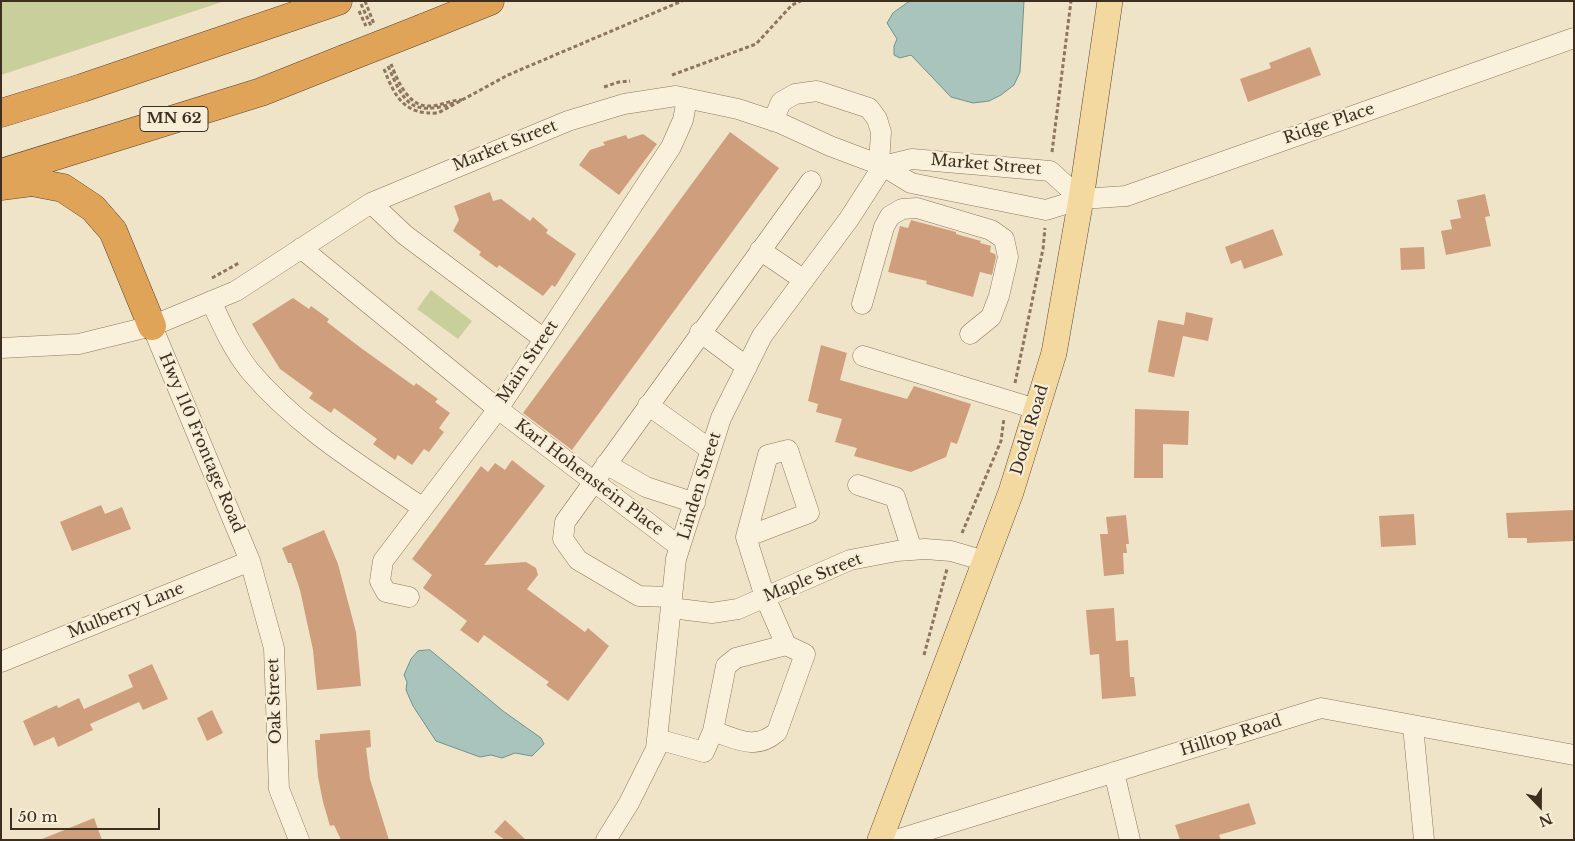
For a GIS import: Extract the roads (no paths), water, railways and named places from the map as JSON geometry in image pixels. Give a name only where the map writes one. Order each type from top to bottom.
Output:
[{"type":"highway","name":"MN 62","points":[[1,173],[261,92],[490,1]]},
{"type":"highway","points":[[1,113],[82,88],[330,4]]},
{"type":"highway","points":[[1,186],[32,182],[63,188],[93,208],[113,231],[152,326]]},
{"type":"main road","name":"Dodd Road","points":[[880,840],[1011,492],[1054,353],[1081,199],[1110,1]]},
{"type":"street","name":"Ridge Place","points":[[1081,199],[1126,196],[1574,38]]},
{"type":"street","points":[[773,120],[781,102],[795,94],[817,91],[868,108],[878,119],[881,165]]},
{"type":"street","name":"Market Street","points":[[1,348],[79,344],[152,326],[236,291],[370,203],[568,121],[624,104],[676,96],[738,109],[773,120],[830,146],[881,165],[911,184],[1046,210],[1081,199]]},
{"type":"street","name":"Main Street","points":[[301,248],[498,409],[670,147],[683,120],[687,99]]},
{"type":"street","name":"Market Street","points":[[881,165],[912,159],[1050,171],[1081,199]]},
{"type":"street","name":"Linden Street","points":[[606,840],[629,803],[656,750],[676,559],[721,418],[762,336],[849,219],[881,165]]},
{"type":"street","name":"Maple Street","points":[[811,181],[700,332],[565,522],[563,539],[578,560],[639,596],[672,602],[712,613],[738,609],[850,560],[912,550],[952,551],[985,561]]},
{"type":"street","points":[[370,203],[405,235],[544,339]]},
{"type":"street","points":[[862,304],[887,221],[890,216],[902,209],[917,208],[991,230],[1004,239],[1008,257],[999,296],[991,317],[970,334]]},
{"type":"street","points":[[760,250],[804,280]]},
{"type":"street","points":[[211,301],[229,340],[249,370],[286,409],[423,508]]},
{"type":"street","name":"Hwy 110 Frontage Road","points":[[152,326],[250,561]]},
{"type":"street","points":[[700,332],[747,367]]},
{"type":"street","points":[[862,356],[1036,410]]},
{"type":"street","points":[[648,405],[711,450]]},
{"type":"street","points":[[409,597],[386,592],[380,581],[383,561],[498,409]]},
{"type":"street","name":"Karl Hohenstein Place","points":[[498,409],[680,547]]},
{"type":"street","points":[[606,464],[646,486],[695,503]]},
{"type":"street","points":[[858,485],[895,497],[912,550]]},
{"type":"street","points":[[713,731],[745,742],[757,743],[768,740],[776,732],[804,654],[786,645],[765,597],[746,537]]},
{"type":"street","name":"Mulberry Lane","points":[[1,662],[250,561]]},
{"type":"street","name":"Oak Street","points":[[250,561],[274,648],[279,789],[299,840]]},
{"type":"street","points":[[657,739],[704,752],[713,731],[726,666],[736,658],[786,645]]},
{"type":"street","name":"Hilltop Road","points":[[896,840],[1321,708],[1574,755]]},
{"type":"street","points":[[1413,726],[1424,840]]},
{"type":"street","points":[[1114,772],[1130,840]]},
{"type":"water","points":[[910,1],[1024,1],[1020,72],[1014,85],[989,101],[973,103],[951,97],[911,55],[900,58],[894,55],[894,46],[897,39],[887,23],[893,13]]},
{"type":"water","points":[[430,650],[503,711],[541,738],[544,744],[532,756],[515,753],[502,758],[491,755],[480,757],[436,741],[413,706],[406,690],[407,682],[404,675],[411,659],[418,651]]}]
